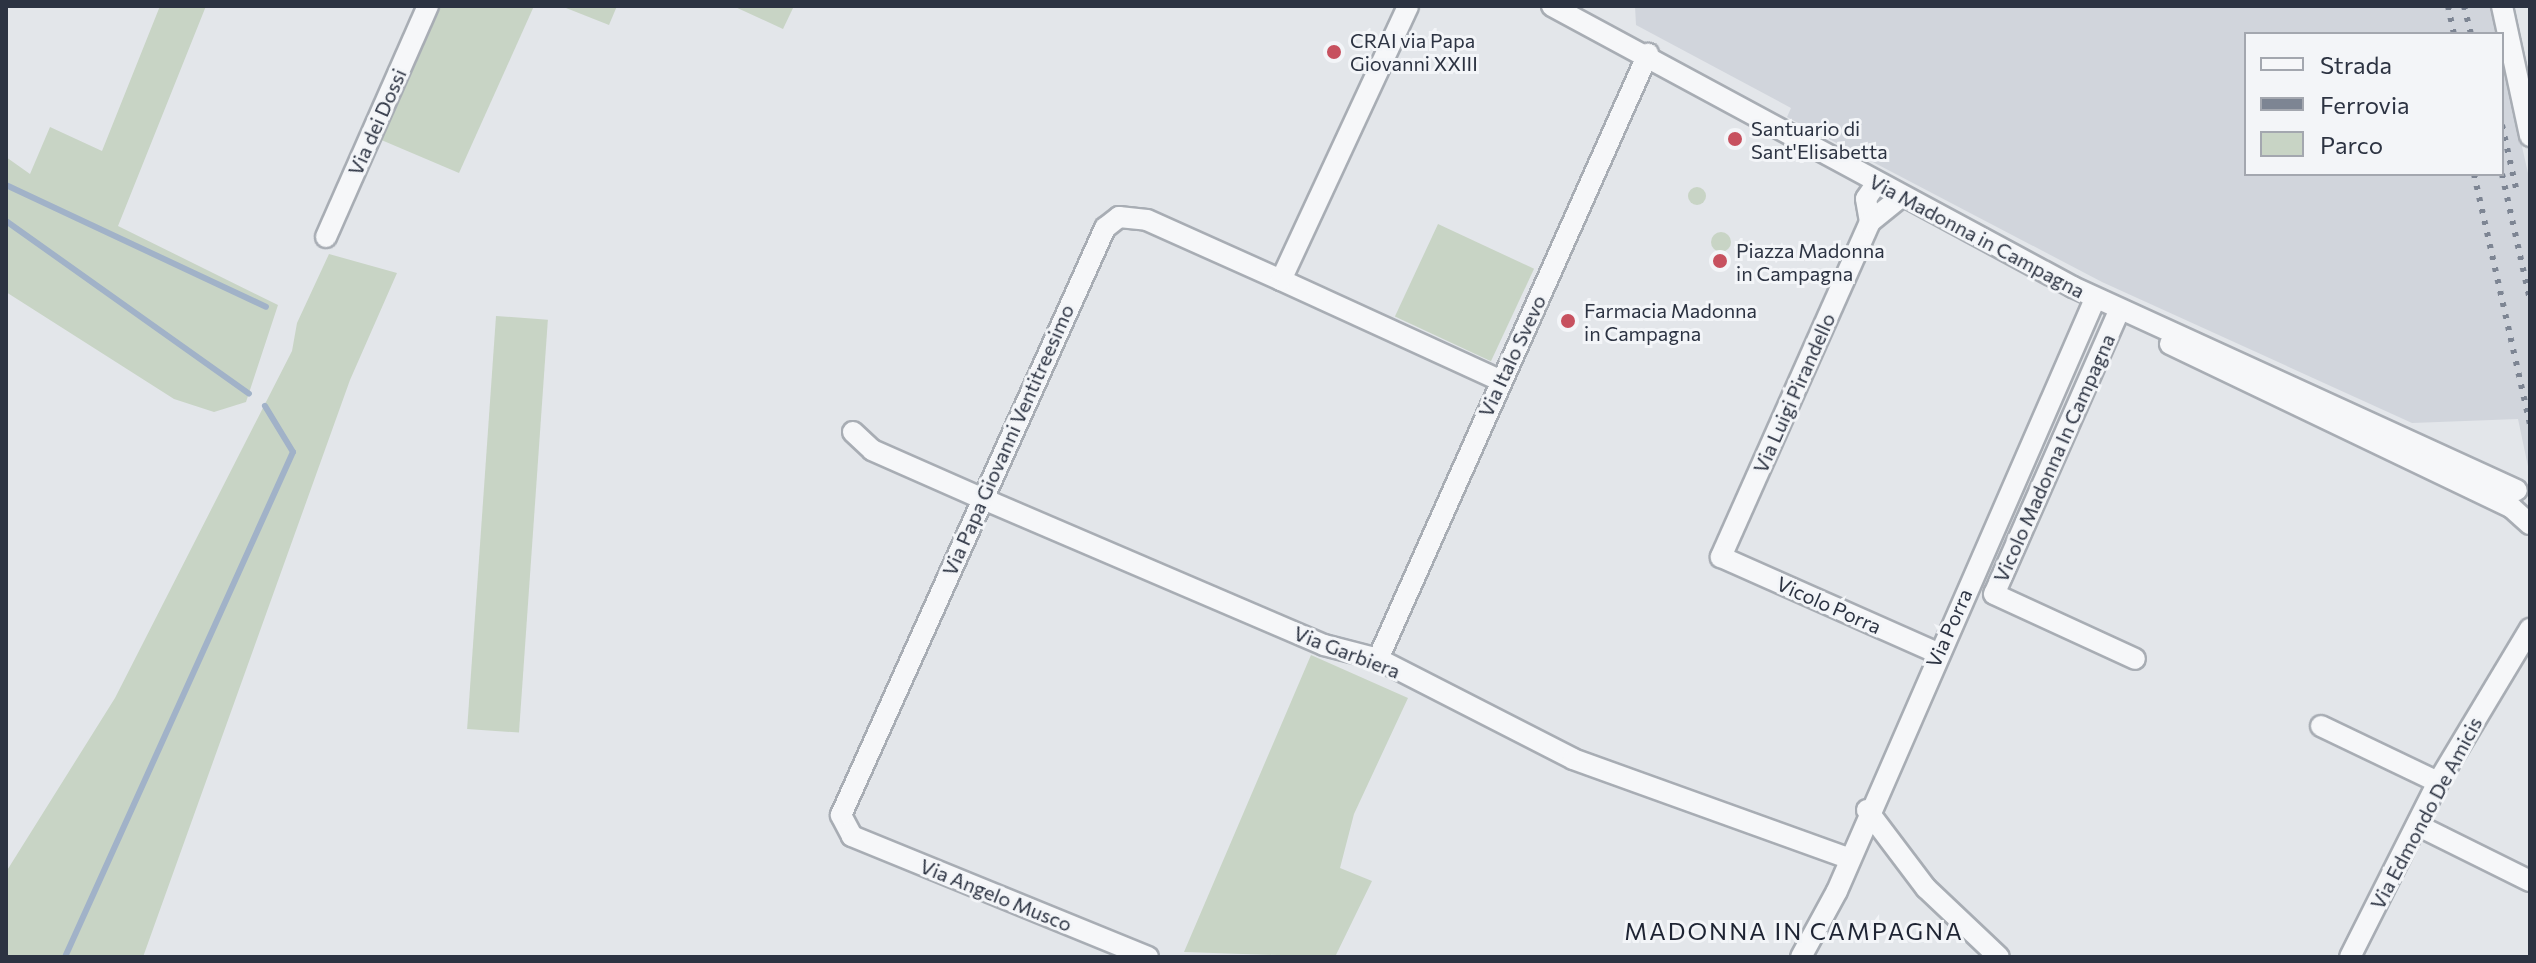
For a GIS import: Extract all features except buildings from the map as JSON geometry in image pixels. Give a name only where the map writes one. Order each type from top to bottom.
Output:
[{"type":"street","name":"Via dei Dossi","points":[[326,237],[428,6]]},
{"type":"street","points":[[1281,280],[1408,6]]},
{"type":"street","name":"Via Madonna in Campagna","points":[[1552,6],[1648,54],[1901,197],[2095,299],[2517,490]]},
{"type":"street","points":[[2502,6],[2530,136]]},
{"type":"street","name":"Via Italo Svevo","points":[[1378,659],[1499,380],[1648,54]]},
{"type":"street","points":[[1842,163],[1868,226]]},
{"type":"street","name":"Via Luigi Pirandello","points":[[1868,226],[1866,199],[1877,183]]},
{"type":"street","name":"Via Luigi Pirandello","points":[[1721,557],[1868,226],[1901,197]]},
{"type":"street","name":"Via Papa Giovanni Ventitreesimo","points":[[845,831],[841,815],[981,498],[1111,221],[1147,220],[1499,380]]},
{"type":"street","name":"Via Porra","points":[[1801,957],[1848,858],[2095,299]]},
{"type":"street","name":"Vicolo Madonna In Campagna","points":[[2119,311],[1994,594],[2135,659]]},
{"type":"street","name":"Via Madonna in Campagna","points":[[2150,325],[2202,364],[2527,520]]},
{"type":"street","name":"Via Garbiera","points":[[853,432],[872,450],[981,498],[1324,645],[1378,659],[1573,759],[1848,858]]},
{"type":"street","name":"Vicolo Porra","points":[[1721,557],[1938,653]]},
{"type":"street","name":"Via Edmondo De Amicis","points":[[2350,957],[2438,782],[2530,629]]},
{"type":"street","points":[[2321,726],[2438,782]]},
{"type":"street","points":[[1867,810],[1926,888],[1999,957]]},
{"type":"street","points":[[2417,825],[2530,881]]},
{"type":"street","name":"Via Angelo Musco","points":[[845,831],[1148,957]]},
{"type":"shaded area","points":[[1635,6],[2490,6],[2496,32],[2244,32],[2244,176],[2504,176],[2504,67],[2530,182],[2530,476],[2518,419],[2412,423],[2102,282],[1787,117],[1791,108],[1636,25]]},
{"type":"green space","points":[[160,6],[206,6],[118,226],[278,305],[246,402],[214,412],[174,399],[6,292],[6,157],[30,174],[50,127],[102,151]]},
{"type":"green space","points":[[438,6],[534,6],[459,173],[379,139]]},
{"type":"green space","points":[[561,6],[617,6],[609,25]]},
{"type":"green space","points":[[733,6],[794,6],[783,29]]},
{"type":"green space","points":[[1697,187],[1706,196],[1697,205],[1688,196]]},
{"type":"green space","points":[[1438,224],[1534,269],[1491,361],[1395,316]]},
{"type":"green space","points":[[1717,232],[1725,232],[1731,242],[1725,252],[1717,252],[1711,246],[1711,238]]},
{"type":"green space","points":[[329,254],[397,273],[350,380],[143,957],[6,957],[6,872],[115,698],[292,351],[297,323]]},
{"type":"green space","points":[[496,316],[548,320],[519,733],[467,729]]},
{"type":"green space","points":[[1311,655],[1408,698],[1354,814],[1340,868],[1372,881],[1335,957],[1184,952]]},
{"type":"waterway","points":[[6,185],[266,307]]},
{"type":"waterway","points":[[6,221],[249,394]]},
{"type":"waterway","points":[[65,957],[293,452],[265,406]]},
{"type":"railway","points":[[2448,6],[2454,32]]},
{"type":"railway","points":[[2464,6],[2470,32]]},
{"type":"railway","points":[[2504,134],[2516,188]]},
{"type":"railway","points":[[2474,176],[2530,425]]},
{"type":"railway","points":[[2502,176],[2530,300]]},
{"type":"place","name":"CRAI via Papa Giovanni XXIII","points":[[1334,52]]},
{"type":"place","name":"Santuario di Sant'Elisabetta","points":[[1735,139]]},
{"type":"place","name":"Piazza Madonna in Campagna","points":[[1720,261]]},
{"type":"place","name":"Farmacia Madonna in Campagna","points":[[1568,321]]},
{"type":"district","name":"MADONNA IN CAMPAGNA","points":[[1794,931]]}]
